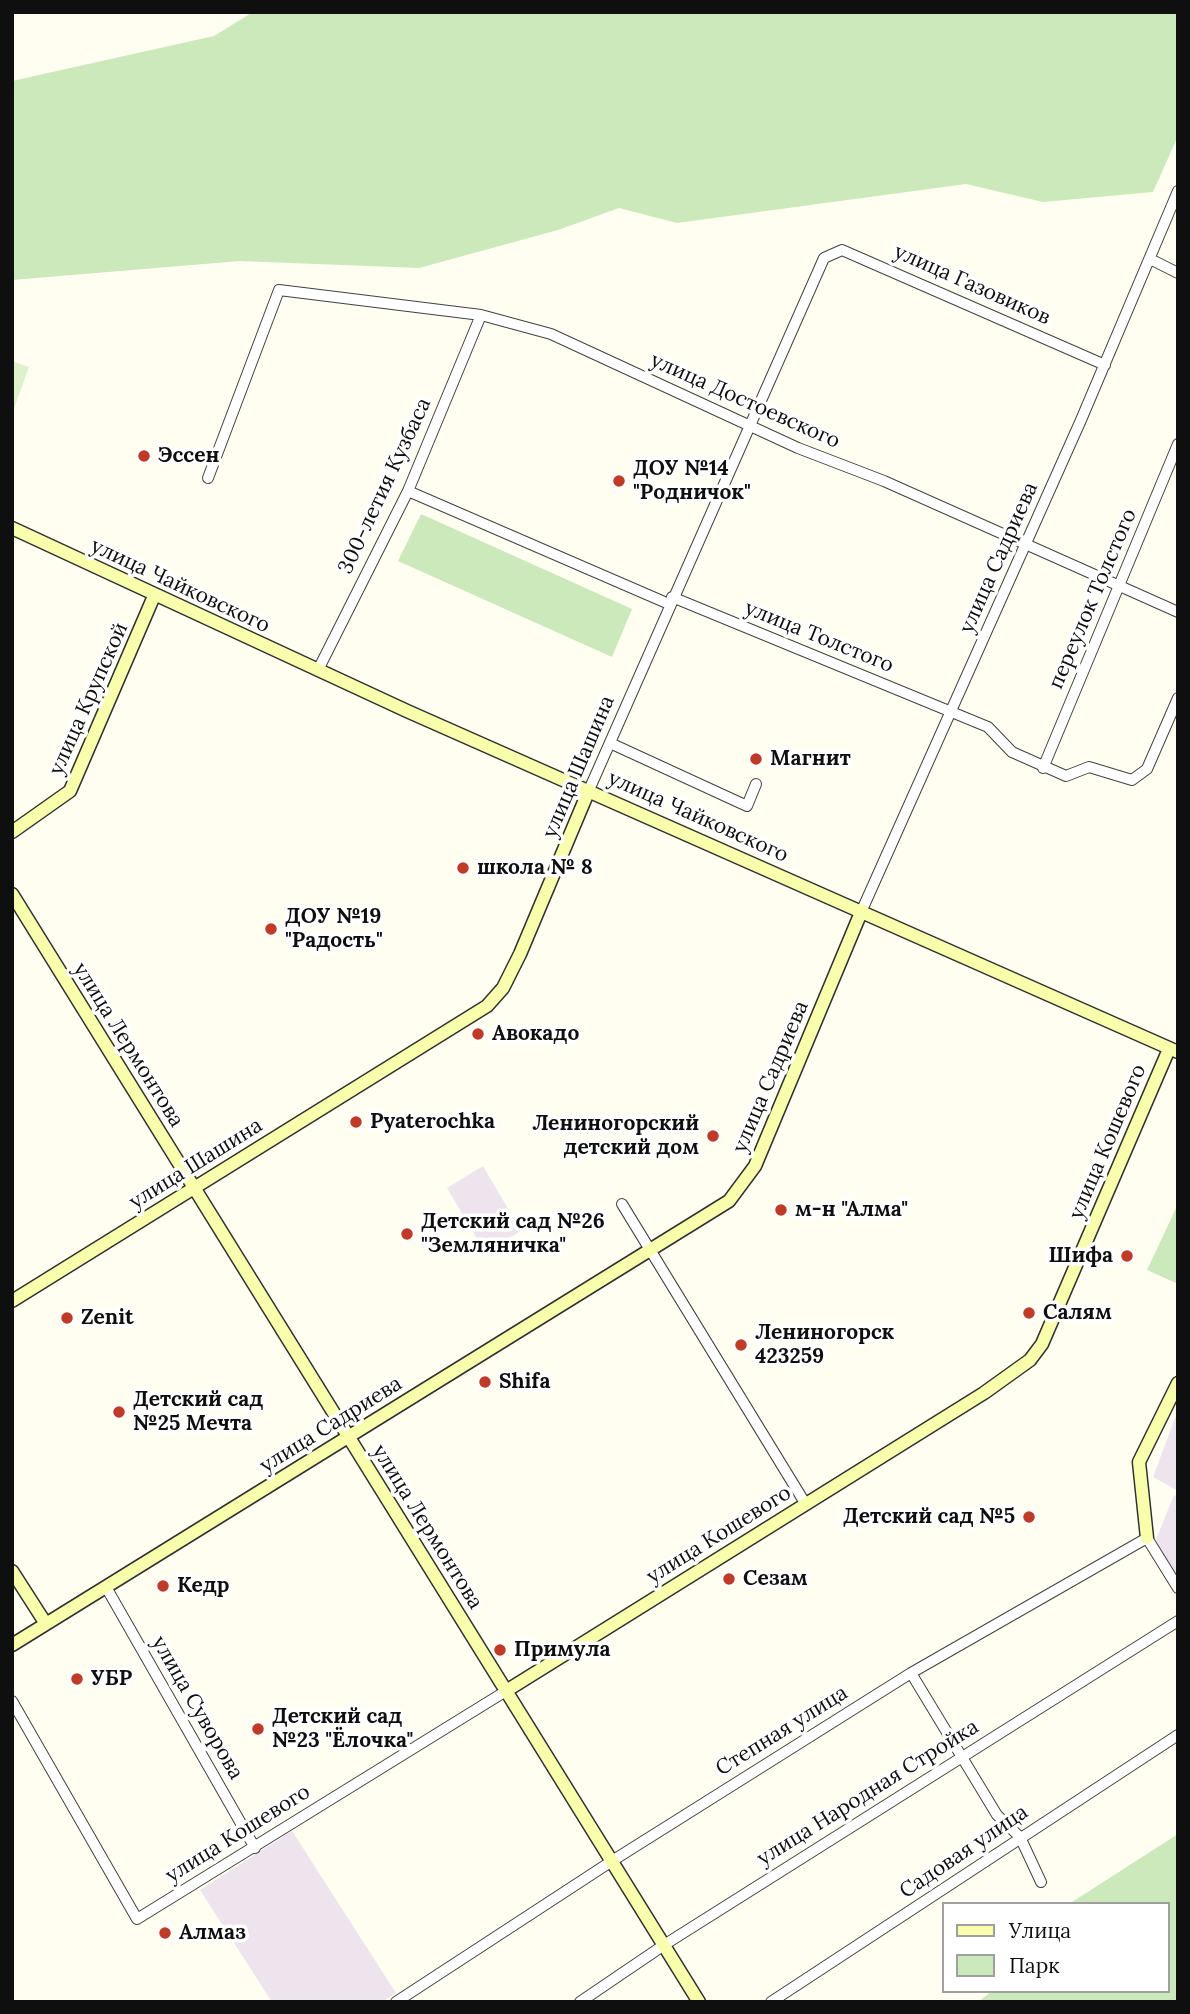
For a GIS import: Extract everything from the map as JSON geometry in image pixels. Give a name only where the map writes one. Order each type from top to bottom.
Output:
[{"type":"street","name":"улица Садриева","points":[[12,1645],[718,1209],[743,1185],[755,1167],[862,910],[1027,543],[1178,191]]},
{"type":"street","name":"улица Газовиков","points":[[824,258],[842,250],[1105,365]]},
{"type":"street","name":"улица Шашина","points":[[12,1301],[487,1006],[503,988],[824,258]]},
{"type":"street","points":[[1150,259],[1178,273]]},
{"type":"street","name":"улица Достоевского","points":[[208,478],[279,290],[481,315],[551,334],[751,426],[1027,543],[1178,612]]},
{"type":"street","name":"300-летия Кузбаса","points":[[318,670],[408,491],[481,315]]},
{"type":"street","name":"переулок Толстого","points":[[1043,768],[1178,444]]},
{"type":"street","name":"улица Толстого","points":[[408,491],[671,601],[988,727],[1013,752],[1043,768]]},
{"type":"street","name":"улица Чайковского","points":[[12,528],[318,670],[862,910],[1173,1051]]},
{"type":"street","name":"улица Крупской","points":[[12,832],[70,791],[154,596]]},
{"type":"street","points":[[1043,768],[1066,776],[1089,767],[1132,780],[1147,769],[1178,698]]},
{"type":"street","points":[[610,743],[747,806],[756,784]]},
{"type":"street","name":"улица Лермонтова","points":[[12,894],[699,2002]]},
{"type":"street","name":"улица Кошевого","points":[[12,1701],[137,1919],[984,1393],[1030,1360],[1042,1344],[1173,1051]]},
{"type":"street","points":[[622,1204],[805,1503]]},
{"type":"street","points":[[1178,1383],[1139,1462],[1147,1538],[1178,1588]]},
{"type":"street","name":"Степная улица","points":[[396,2002],[612,1861],[911,1673],[1147,1538]]},
{"type":"street","points":[[12,1571],[46,1624]]},
{"type":"street","name":"улица Суворова","points":[[106,1587],[255,1847]]},
{"type":"street","name":"улица Народная Стройка","points":[[580,2002],[664,1945],[1178,1621]]},
{"type":"street","points":[[911,1673],[997,1815],[1020,1837],[1041,1882]]},
{"type":"street","name":"Садовая улица","points":[[771,2002],[1178,1735]]},
{"type":"shaded area","points":[[483,1166],[521,1231],[485,1252],[447,1188]]},
{"type":"shaded area","points":[[1178,1410],[1178,1491],[1153,1477]]},
{"type":"shaded area","points":[[1174,1495],[1178,1497],[1178,1578],[1155,1542]]},
{"type":"shaded area","points":[[292,1831],[396,1993],[382,2002],[272,2002],[200,1890]]},
{"type":"green space","points":[[253,12],[1178,12],[1178,136],[1153,192],[1043,202],[966,184],[677,223],[619,208],[558,230],[419,268],[240,261],[12,280],[12,81],[214,36]]},
{"type":"green space","points":[[12,361],[29,367],[12,414]]},
{"type":"green space","points":[[421,514],[632,609],[612,657],[398,561]]},
{"type":"green space","points":[[1178,1204],[1178,1280],[1176,1283],[1147,1270]]},
{"type":"green space","points":[[1178,1834],[1178,2002],[978,2002],[989,1993],[1169,1993],[1169,1902],[1072,1902]]},
{"type":"place","name":"Эссен","points":[[144,456]]},
{"type":"place","name":"ДОУ №14 \"Родничок\"","points":[[619,481]]},
{"type":"place","name":"Магнит","points":[[756,759]]},
{"type":"place","name":"школа № 8","points":[[463,868]]},
{"type":"place","name":"ДОУ №19 \"Радость\"","points":[[271,929]]},
{"type":"place","name":"Авокадо","points":[[478,1034]]},
{"type":"place","name":"Pyaterochka","points":[[356,1122]]},
{"type":"place","name":"Лениногорский детский дом","points":[[713,1136]]},
{"type":"place","name":"м-н \"Алма\"","points":[[781,1210]]},
{"type":"place","name":"Детский сад №26 \"Земляничка\"","points":[[407,1234]]},
{"type":"place","name":"Шифа","points":[[1127,1256]]},
{"type":"place","name":"Салям","points":[[1029,1313]]},
{"type":"place","name":"Zenit","points":[[67,1318]]},
{"type":"place","name":"Лениногорск 423259","points":[[741,1345]]},
{"type":"place","name":"Shifa","points":[[485,1382]]},
{"type":"place","name":"Детский сад №25 Мечта","points":[[119,1412]]},
{"type":"place","name":"Детский сад №5","points":[[1029,1517]]},
{"type":"place","name":"Сезам","points":[[729,1579]]},
{"type":"place","name":"Кедр","points":[[163,1586]]},
{"type":"place","name":"Примула","points":[[500,1650]]},
{"type":"place","name":"УБР","points":[[77,1679]]},
{"type":"place","name":"Детский сад №23 \"Ёлочка\"","points":[[258,1729]]},
{"type":"place","name":"Алмаз","points":[[165,1933]]}]
